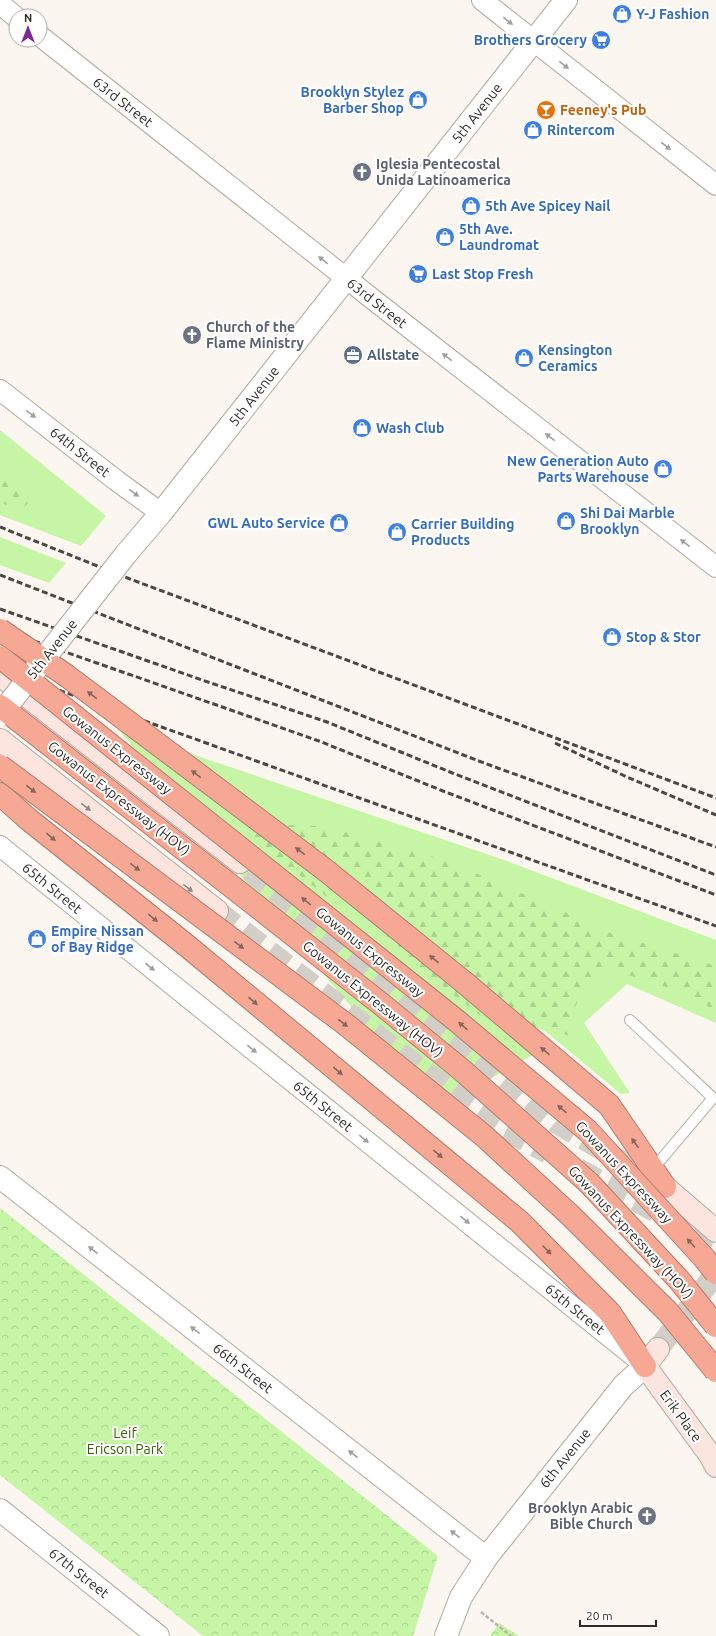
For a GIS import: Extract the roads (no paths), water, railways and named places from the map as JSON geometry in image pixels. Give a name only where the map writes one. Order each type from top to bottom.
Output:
[{"type":"highway","points":[[0,630],[66,676],[324,869],[465,983],[608,1105],[665,1187]]},
{"type":"highway","name":"Gowanus Expressway","points":[[0,657],[457,1021],[588,1131],[700,1253],[716,1273]]},
{"type":"highway","name":"Gowanus Expressway (HOV)","points":[[0,706],[247,899],[462,1071],[590,1183],[679,1280],[716,1326]]},
{"type":"highway","points":[[0,766],[344,1023],[484,1136],[570,1215],[668,1312],[716,1371]]},
{"type":"highway","points":[[0,794],[28,819],[186,945],[520,1222],[610,1313],[645,1366]]},
{"type":"main road","points":[[0,675],[250,870]]},
{"type":"main road","points":[[0,740],[217,911]]},
{"type":"main road","points":[[665,1187],[716,1230]]},
{"type":"main road","name":"6th Avenue","points":[[645,1366],[658,1349]]},
{"type":"main road","name":"Erik Place","points":[[645,1366],[710,1455],[716,1466]]},
{"type":"street","points":[[482,0],[716,185]]},
{"type":"street","name":"5th Avenue","points":[[0,715],[566,0]]},
{"type":"street","points":[[0,4],[8,10]]},
{"type":"street","name":"63rd Street","points":[[48,42],[716,568]]},
{"type":"street","name":"64th Street","points":[[0,390],[160,513]]},
{"type":"street","name":"65th Street","points":[[0,846],[645,1366]]},
{"type":"street","name":"66th Street","points":[[0,1176],[486,1558]]},
{"type":"street","name":"6th Avenue","points":[[446,1636],[461,1597],[486,1558],[623,1386],[645,1366]]},
{"type":"street","name":"67th Street","points":[[0,1510],[158,1636]]},
{"type":"lane","points":[[630,1020],[714,1098],[653,1169]]},
{"type":"tunnel","points":[[250,870],[557,1123],[665,1187]]},
{"type":"tunnel","points":[[217,911],[422,1070],[503,1128],[548,1153]]},
{"type":"tunnel","points":[[578,1169],[653,1210],[716,1240]]},
{"type":"tunnel","points":[[658,1349],[716,1273]]},
{"type":"railway","points":[[0,527],[130,579],[716,798]]},
{"type":"railway","points":[[0,575],[484,763],[716,847]]},
{"type":"railway","points":[[0,609],[327,722],[450,772],[716,875]]},
{"type":"railway","points":[[0,629],[319,741],[443,791],[716,895]]},
{"type":"railway","points":[[0,669],[716,926]]},
{"type":"railway","points":[[555,743],[627,777],[716,815]]},
{"type":"place","name":"Y-J Fashion","points":[[622,14]]},
{"type":"place","name":"Brothers Grocery","points":[[601,40]]},
{"type":"place","name":"Brooklyn Stylez Barber Shop","points":[[418,100]]},
{"type":"place","name":"Feeney's Pub","points":[[546,110]]},
{"type":"place","name":"Rintercom","points":[[533,130]]},
{"type":"place","name":"Iglesia Pentecostal Unida Latinoamerica","points":[[362,172]]},
{"type":"place","name":"5th Ave Spicey Nail","points":[[471,206]]},
{"type":"place","name":"5th Ave. Laundromat","points":[[445,237]]},
{"type":"place","name":"Last Stop Fresh","points":[[418,274]]},
{"type":"place","name":"Church of the Flame Ministry","points":[[192,335]]},
{"type":"place","name":"Allstate","points":[[353,355]]},
{"type":"place","name":"Kensington Ceramics","points":[[524,358]]},
{"type":"place","name":"Wash Club","points":[[362,428]]},
{"type":"place","name":"New Generation Auto Parts Warehouse","points":[[663,469]]},
{"type":"place","name":"Shi Dai Marble Brooklyn","points":[[566,521]]},
{"type":"place","name":"GWL Auto Service","points":[[339,523]]},
{"type":"place","name":"Carrier Building Products","points":[[397,532]]},
{"type":"place","name":"Stop & Stor","points":[[612,637]]},
{"type":"place","name":"Empire Nissan of Bay Ridge","points":[[37,939]]},
{"type":"place","name":"Brooklyn Arabic Bible Church","points":[[647,1516]]},
{"type":"park label","name":"Leif Ericson Park","points":[[125,1442]]}]
